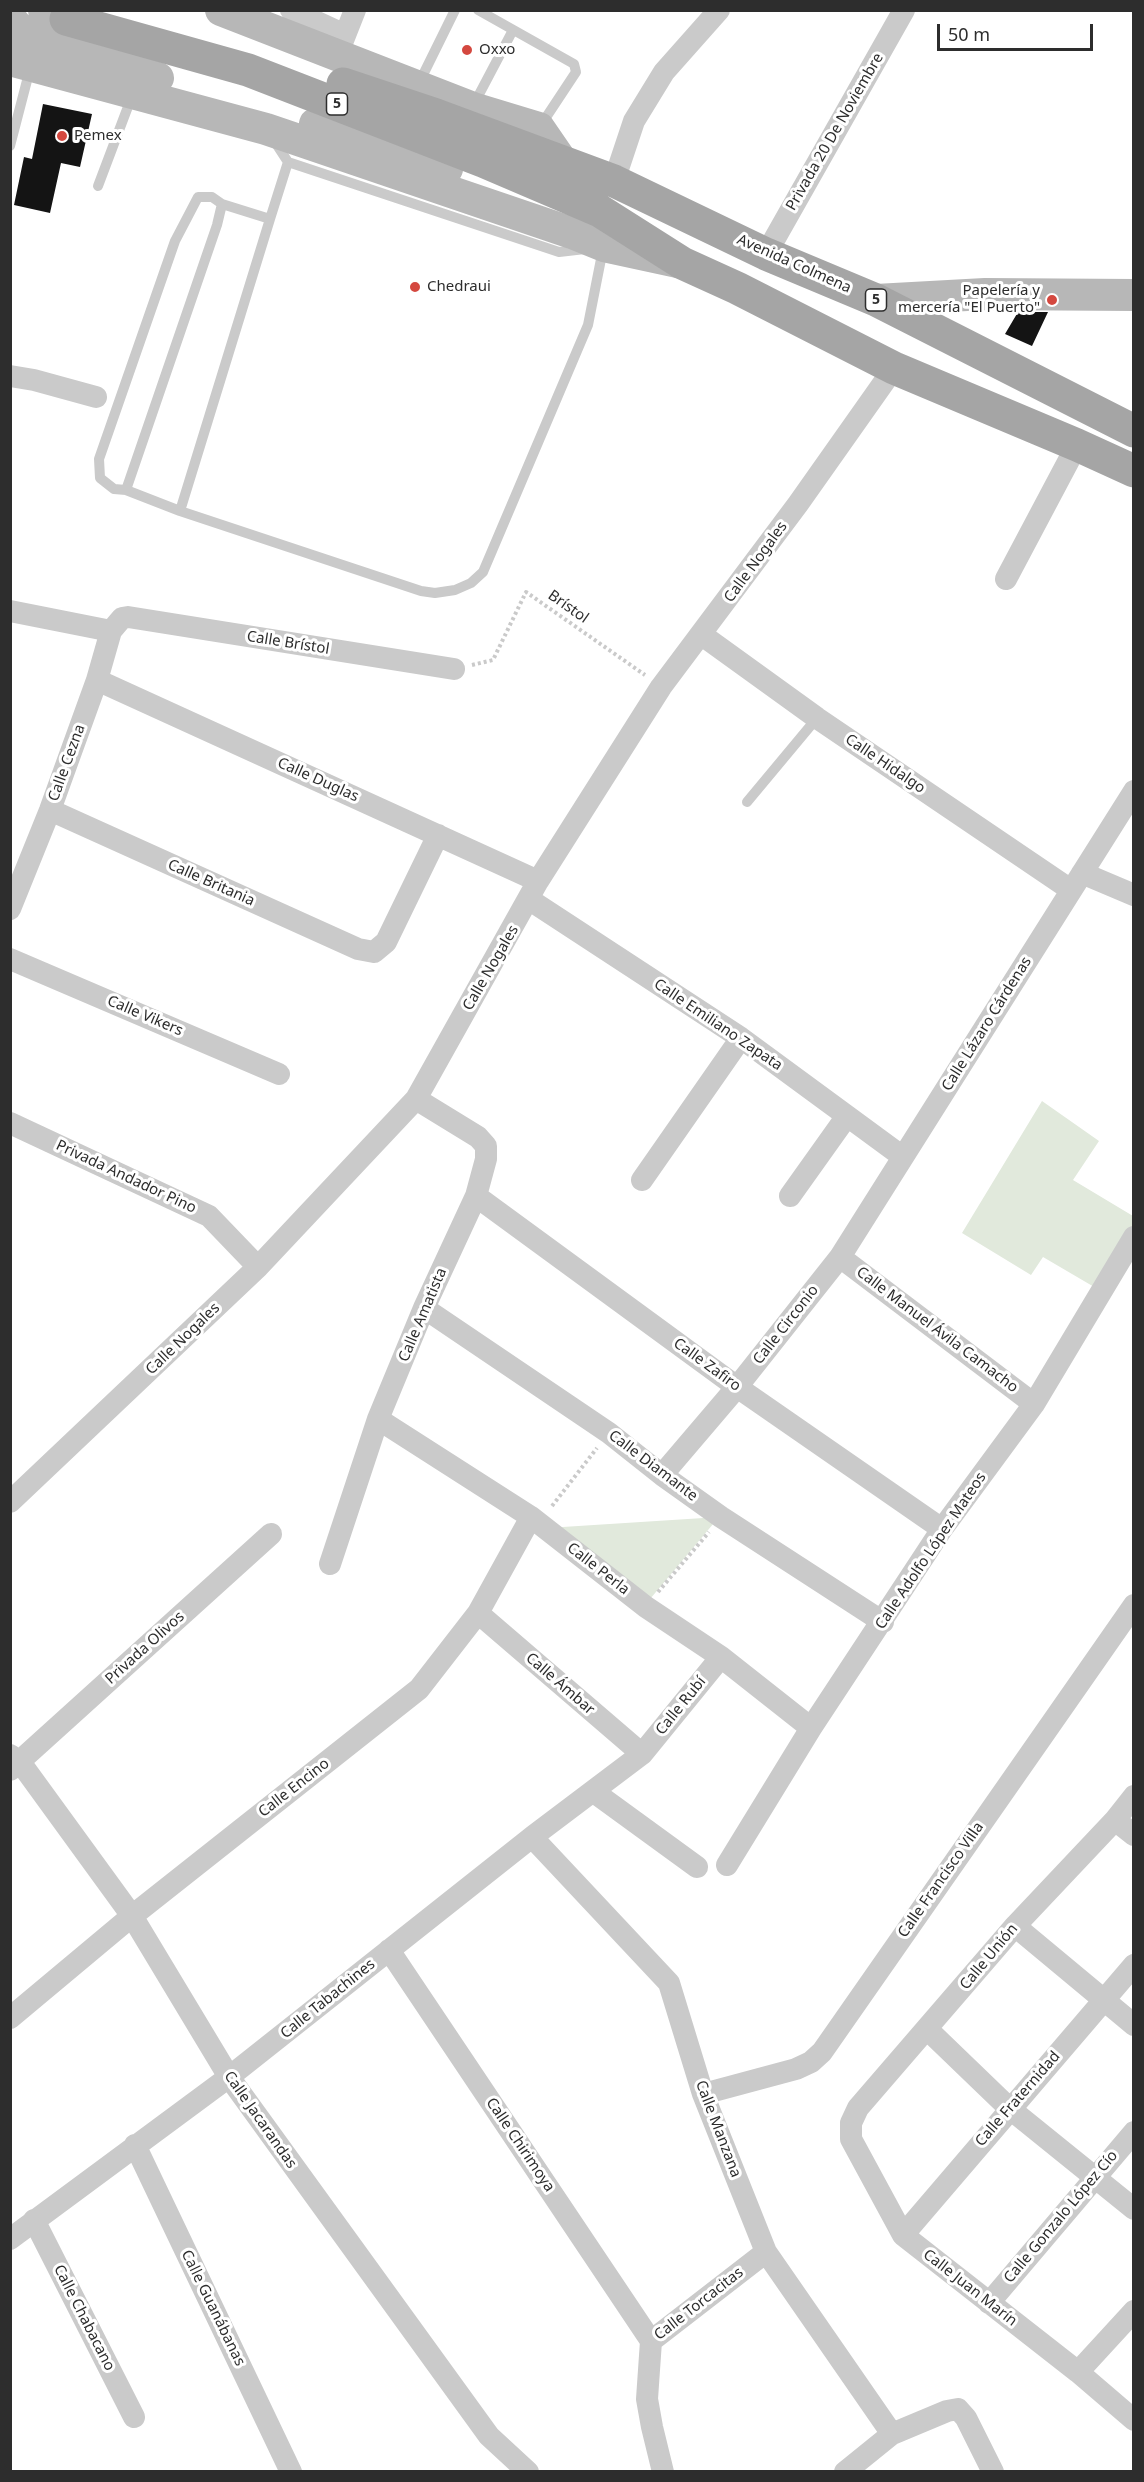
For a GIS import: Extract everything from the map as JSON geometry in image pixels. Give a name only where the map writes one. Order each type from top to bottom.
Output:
[{"type":"main road","name":"5","points":[[121,10],[436,115],[614,181]]},
{"type":"main road","name":"5","points":[[55,26],[248,70],[483,161],[600,211],[682,263],[894,368],[1134,471]]},
{"type":"main road","name":"Avenida Colmena","points":[[614,181],[766,254],[876,300],[1134,431]]},
{"type":"street","points":[[221,10],[328,34]]},
{"type":"street","points":[[291,10],[417,86],[473,108],[539,128],[561,160]]},
{"type":"street","points":[[328,34],[355,10]]},
{"type":"street","points":[[614,181],[634,121],[640,111],[664,72],[719,10]]},
{"type":"street","name":"Privada 20 De Noviembre","points":[[766,254],[904,10]]},
{"type":"street","points":[[11,14],[21,32],[32,40],[55,26]]},
{"type":"street","points":[[55,26],[75,78]]},
{"type":"street","points":[[55,26],[380,144],[578,219],[604,246]]},
{"type":"street","points":[[21,63],[266,129],[572,233],[604,246],[682,263]]},
{"type":"street","points":[[876,300],[985,294],[1134,295]]},
{"type":"street","name":"Calle Nogales","points":[[10,1502],[258,1268],[416,1099],[534,890],[661,687],[798,504],[894,368]]},
{"type":"street","points":[[10,376],[34,380],[96,397]]},
{"type":"street","points":[[1006,579],[1077,445]]},
{"type":"street","name":"Calle Brístol","points":[[10,610],[116,624],[128,617],[454,669]]},
{"type":"street","name":"Calle Cezna","points":[[10,909],[50,810],[116,624]]},
{"type":"street","name":"Calle Hidalgo","points":[[702,635],[817,718],[1076,882],[1134,895]]},
{"type":"street","name":"Calle Duglas","points":[[97,680],[438,835],[534,890]]},
{"type":"street","name":"Calle Lázaro Cárdenas","points":[[840,1257],[1134,791]]},
{"type":"street","name":"Calle Britania","points":[[50,810],[358,949],[374,952],[386,942],[438,835]]},
{"type":"street","name":"Calle Emiliano Zapata","points":[[534,890],[903,1157]]},
{"type":"street","name":"Calle Vikers","points":[[10,959],[279,1074]]},
{"type":"street","points":[[642,1180],[741,1038]]},
{"type":"street","name":"Calle Amatista","points":[[330,1564],[378,1419],[424,1308],[476,1196],[486,1159],[486,1146],[478,1137],[416,1099]]},
{"type":"street","points":[[790,1196],[847,1116]]},
{"type":"street","name":"Privada Andador Pino","points":[[10,1123],[210,1216],[258,1268]]},
{"type":"street","name":"Calle Zafiro","points":[[476,1196],[737,1387],[942,1529]]},
{"type":"street","name":"Calle Adolfo López Mateos","points":[[727,1865],[811,1728],[883,1622],[942,1529],[1035,1404],[1134,1237]]},
{"type":"street","name":"Calle Circonio","points":[[662,1475],[737,1387],[840,1257]]},
{"type":"street","name":"Calle Manuel Ávila Camacho","points":[[840,1257],[1035,1404]]},
{"type":"street","name":"Calle Diamante","points":[[424,1308],[609,1433],[662,1475],[721,1517],[883,1622]]},
{"type":"street","name":"Calle Perla","points":[[378,1419],[535,1520],[646,1607],[721,1658],[811,1728]]},
{"type":"street","name":"Calle Encino","points":[[10,2018],[132,1916],[419,1689],[478,1613],[535,1520]]},
{"type":"street","name":"Privada Olivos","points":[[14,1762],[271,1534]]},
{"type":"street","name":"Calle Francisco Villa","points":[[703,2094],[796,2069],[811,2062],[822,2052],[1126,1632],[1134,1605]]},
{"type":"street","name":"Calle Ámbar","points":[[478,1613],[642,1754]]},
{"type":"street","name":"Calle Rubí","points":[[642,1754],[721,1658]]},
{"type":"street","name":"Calle Tabachines","points":[[10,2239],[229,2078],[389,1950],[642,1754]]},
{"type":"street","name":"Calle Jacarandas","points":[[14,1762],[132,1916],[229,2078],[489,2436],[528,2472]]},
{"type":"street","points":[[594,1792],[697,1867]]},
{"type":"street","name":"Calle Unión","points":[[851,2123],[858,2108],[1015,1926],[1115,1820],[1134,1796]]},
{"type":"street","points":[[1115,1820],[1134,1835]]},
{"type":"street","name":"Calle Manzana","points":[[532,1838],[669,1983],[703,2094],[766,2252],[892,2434]]},
{"type":"street","points":[[1015,1926],[1134,2025]]},
{"type":"street","name":"Calle Chirimoya","points":[[389,1950],[651,2341]]},
{"type":"street","name":"Calle Fraternidad","points":[[903,2235],[1134,1965]]},
{"type":"street","points":[[927,2030],[1010,2108],[1134,2209]]},
{"type":"street","name":"Calle Juan Marín","points":[[851,2123],[852,2139],[903,2235],[1134,2420]]},
{"type":"street","name":"Calle Gonzalo López Cío","points":[[989,2303],[1134,2132]]},
{"type":"street","name":"Calle Guanábanas","points":[[135,2145],[291,2472]]},
{"type":"street","name":"Calle Chabacano","points":[[34,2220],[134,2417]]},
{"type":"street","name":"Calle Torcacitas","points":[[663,2472],[647,2399],[651,2341],[766,2252]]},
{"type":"street","points":[[1078,2373],[1134,2311]]},
{"type":"street","points":[[844,2472],[892,2434],[947,2411],[958,2409],[966,2418],[993,2472]]},
{"type":"lane","points":[[417,86],[455,10]]},
{"type":"lane","points":[[478,10],[574,64],[576,72],[539,128]]},
{"type":"lane","points":[[473,108],[513,30]]},
{"type":"lane","points":[[10,146],[21,63]]},
{"type":"lane","points":[[98,186],[133,93]]},
{"type":"lane","points":[[266,129],[288,162],[559,252],[604,246],[588,325],[483,572],[471,583],[454,590],[435,593],[421,591],[180,511],[126,490],[114,489],[100,478],[99,459],[175,241],[198,197],[212,197],[222,204],[270,219]]},
{"type":"lane","points":[[180,511],[288,162]]},
{"type":"lane","points":[[126,490],[217,225],[222,204]]},
{"type":"lane","points":[[747,801],[817,718]]},
{"type":"path","name":"Brístol","points":[[454,669],[493,660],[526,592],[661,687]]},
{"type":"path","points":[[535,1520],[609,1433]]},
{"type":"path","points":[[646,1607],[721,1517]]},
{"type":"shaded area","points":[[1042,1101],[1099,1141],[1073,1180],[1133,1216],[1133,1236],[1101,1291],[1043,1257],[1031,1275],[962,1233]]},
{"type":"shaded area","points":[[719,1517],[645,1605],[547,1528]]},
{"type":"building","points":[[43,104],[92,114],[80,167],[61,163],[50,213],[14,205],[24,157],[32,159]]},
{"type":"building","points":[[1018,312],[1048,312],[1032,346],[1005,334]]},
{"type":"place","name":"Oxxo","points":[[467,50]]},
{"type":"place","name":"Pemex","points":[[62,136]]},
{"type":"place","name":"Chedraui","points":[[415,287]]},
{"type":"place","name":"Papelería y mercería \"El Puerto\"","points":[[1052,300]]}]
